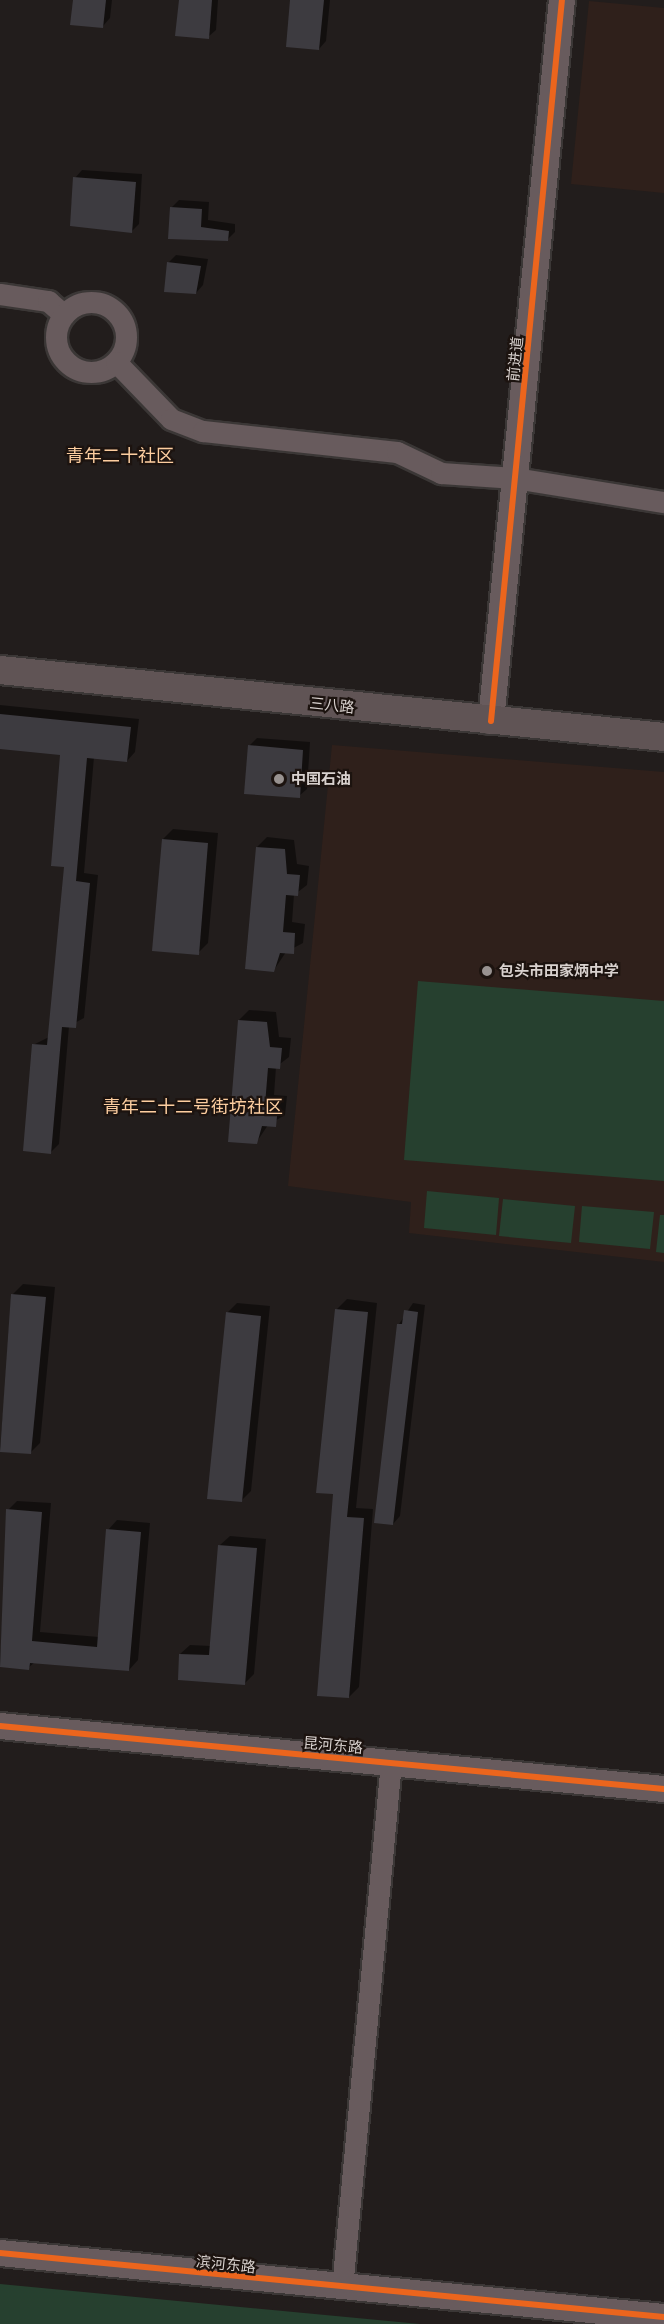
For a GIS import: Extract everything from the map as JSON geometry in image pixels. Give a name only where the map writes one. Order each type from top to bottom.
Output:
[{"type":"main road","name":"三八路","points":[[0,670],[664,737]]},
{"type":"street","name":"前进道","points":[[491,721],[562,0]]},
{"type":"street","points":[[0,294],[48,301],[64,315]]},
{"type":"street","points":[[95,302],[119,315],[126,342],[116,362],[99,372],[72,368],[56,346],[64,315],[82,303],[95,302]]},
{"type":"street","points":[[116,362],[171,419],[203,430],[397,452],[441,473],[515,478],[664,502]]},
{"type":"street","name":"昆河东路","points":[[0,1726],[664,1789]]},
{"type":"street","points":[[342,2288],[391,1762]]},
{"type":"street","name":"滨河东路","points":[[0,2253],[664,2318]]},
{"type":"shaded area","points":[[589,1],[664,8],[664,193],[571,184]]},
{"type":"shaded area","name":"包头市田家炳中学","points":[[332,745],[664,772],[664,1262],[409,1233],[411,1202],[288,1186]]},
{"type":"green space","points":[[418,981],[664,1001],[664,1181],[404,1160]]},
{"type":"green space","points":[[427,1191],[499,1198],[496,1235],[424,1228]]},
{"type":"green space","points":[[503,1199],[575,1206],[571,1243],[499,1236]]},
{"type":"green space","points":[[582,1206],[654,1212],[650,1249],[579,1242]]},
{"type":"green space","points":[[660,1215],[664,1215],[664,1253],[656,1252]]},
{"type":"green space","points":[[0,2284],[420,2324],[0,2324]]},
{"type":"building","points":[[73,0],[106,0],[103,28],[70,25]]},
{"type":"building","points":[[179,0],[212,0],[209,39],[175,36]]},
{"type":"building","points":[[290,0],[324,0],[319,50],[286,47]]},
{"type":"building","points":[[73,177],[136,182],[132,233],[70,226]]},
{"type":"building","points":[[170,207],[202,209],[201,227],[229,231],[228,241],[168,239]]},
{"type":"building","points":[[167,262],[201,266],[196,294],[164,292]]},
{"type":"building","points":[[0,714],[131,727],[127,762],[87,758],[76,881],[90,883],[76,1028],[62,1027],[51,1154],[23,1151],[32,1044],[47,1045],[64,867],[51,866],[60,755],[0,749]]},
{"type":"building","points":[[248,745],[303,750],[300,798],[244,794]]},
{"type":"building","points":[[162,839],[208,843],[199,955],[152,951]]},
{"type":"building","points":[[256,847],[285,849],[287,874],[300,875],[298,896],[286,895],[283,932],[295,933],[294,954],[280,953],[274,972],[245,969]]},
{"type":"building","points":[[238,1020],[267,1022],[270,1047],[282,1048],[280,1069],[268,1068],[265,1105],[278,1106],[276,1127],[262,1126],[257,1144],[228,1142]]},
{"type":"building","points":[[11,1294],[46,1297],[31,1454],[0,1452]]},
{"type":"building","points":[[335,1309],[368,1312],[347,1517],[364,1518],[349,1698],[317,1696],[333,1494],[316,1493]]},
{"type":"building","points":[[404,1310],[418,1312],[393,1525],[374,1523],[397,1324],[402,1324]]},
{"type":"building","points":[[226,1312],[261,1316],[242,1502],[207,1499]]},
{"type":"building","points":[[6,1509],[42,1512],[32,1641],[97,1647],[106,1529],[141,1532],[129,1671],[30,1663],[29,1670],[0,1667]]},
{"type":"building","points":[[218,1545],[257,1548],[245,1685],[178,1680],[179,1654],[209,1655]]},
{"type":"cycle path","points":[[491,721],[562,0]]},
{"type":"cycle path","points":[[0,1726],[664,1789]]},
{"type":"cycle path","points":[[0,2253],[664,2317]]},
{"type":"place","name":"中国石油","points":[[279,779]]},
{"type":"place","name":"包头市田家炳中学","points":[[487,971]]},
{"type":"district","name":"青年二十社区","points":[[120,455]]},
{"type":"district","name":"青年二十二号街坊社区","points":[[193,1106]]}]
